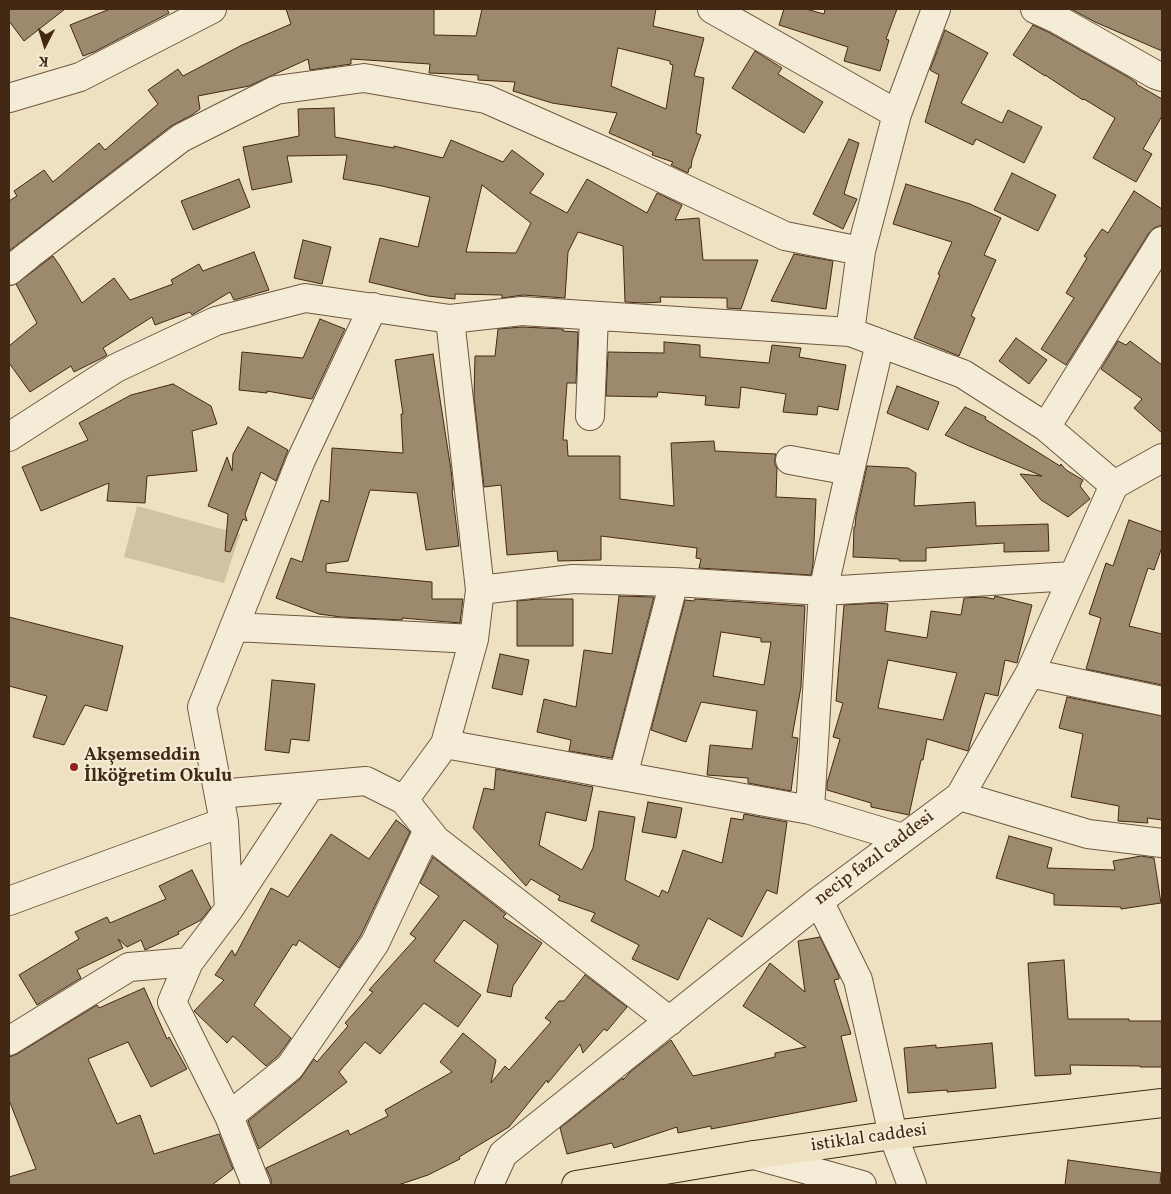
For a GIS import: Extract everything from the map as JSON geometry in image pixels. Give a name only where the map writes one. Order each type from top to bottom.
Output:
[{"type":"main road","name":"istiklal caddesi","points":[[576,1185],[754,1155],[894,1135],[1162,1103]]},
{"type":"street","points":[[9,98],[80,77],[212,9]]},
{"type":"street","points":[[712,9],[897,114]]},
{"type":"street","points":[[850,332],[861,251],[897,114],[936,9]]},
{"type":"street","points":[[1035,9],[1057,19],[1162,77]]},
{"type":"street","points":[[9,271],[180,138],[276,90],[364,78],[486,99],[615,156],[785,236],[861,251]]},
{"type":"street","points":[[1046,427],[1162,241]]},
{"type":"street","points":[[9,438],[116,368],[216,321],[306,298],[450,319],[522,311],[850,332],[963,374],[1046,427],[1114,485],[1162,460]]},
{"type":"street","points":[[229,909],[224,822],[202,707],[301,460],[373,307]]},
{"type":"street","points":[[590,416],[594,316]]},
{"type":"street","points":[[404,800],[446,744],[474,639],[480,590],[450,319]]},
{"type":"street","points":[[810,810],[823,591],[880,343]]},
{"type":"street","points":[[790,460],[850,471]]},
{"type":"street","name":"necip fazıl caddesi","points":[[489,1185],[503,1154],[819,901],[960,796],[1030,673],[1114,485]]},
{"type":"street","points":[[480,590],[573,579],[674,582],[823,591],[1073,576]]},
{"type":"street","points":[[623,776],[674,582]]},
{"type":"street","points":[[234,627],[474,639]]},
{"type":"street","points":[[1030,673],[1162,701]]},
{"type":"street","points":[[446,744],[810,810],[903,838]]},
{"type":"street","points":[[219,794],[366,781],[404,800],[436,840],[670,1020]]},
{"type":"street","points":[[256,1185],[229,1116],[172,1002],[189,962],[229,909],[310,786]]},
{"type":"street","points":[[960,796],[1088,834],[1162,843]]},
{"type":"street","points":[[9,901],[224,822]]},
{"type":"street","points":[[229,1116],[290,1067],[375,943],[428,830]]},
{"type":"street","points":[[819,901],[858,980],[894,1135],[912,1185]]},
{"type":"street","points":[[9,1041],[129,967],[189,962]]},
{"type":"street","points":[[754,1155],[862,1185]]},
{"type":"shaded area","points":[[137,506],[240,534],[224,583],[124,557]]},
{"type":"building","points":[[9,9],[65,9],[24,41],[9,21]]},
{"type":"building","points":[[110,9],[167,9],[169,13],[83,56],[70,25]]},
{"type":"building","points":[[286,9],[434,9],[434,35],[476,36],[482,9],[656,9],[653,26],[704,38],[694,76],[704,78],[696,133],[701,135],[691,168],[689,168],[688,173],[671,165],[673,162],[652,155],[653,152],[609,133],[617,113],[552,103],[513,91],[515,82],[478,80],[478,75],[429,73],[430,64],[351,59],[351,64],[310,70],[308,59],[249,86],[198,96],[200,109],[171,126],[9,251],[9,201],[17,196],[14,191],[44,170],[53,182],[99,143],[105,150],[158,104],[148,90],[178,69],[183,76],[242,45],[291,24]],"holes":[[[618,48],[670,61],[670,64],[673,65],[666,109],[611,86]]]},
{"type":"building","points":[[784,9],[806,9],[824,14],[825,9],[897,9],[886,39],[889,40],[880,71],[844,61],[848,47],[779,25]]},
{"type":"building","points":[[1071,9],[1162,9],[1162,51],[1095,22]]},
{"type":"building","points":[[1033,25],[1128,77],[1136,84],[1162,99],[1162,116],[1143,149],[1152,154],[1136,182],[1093,158],[1115,118],[1083,100],[1013,55]]},
{"type":"building","points":[[945,30],[988,53],[961,103],[1002,123],[1008,110],[1042,127],[1024,163],[976,139],[973,145],[925,122],[939,75],[930,70]]},
{"type":"building","points":[[755,51],[782,68],[778,74],[823,102],[804,133],[732,88]]},
{"type":"building","points":[[334,108],[335,137],[394,148],[394,146],[443,158],[451,140],[503,162],[512,150],[544,174],[530,193],[567,213],[587,179],[647,213],[657,193],[682,205],[675,220],[699,218],[703,260],[758,260],[741,309],[727,308],[727,298],[660,297],[661,302],[625,302],[623,246],[578,232],[568,252],[565,298],[523,295],[502,298],[502,295],[455,294],[455,299],[428,296],[369,282],[380,238],[418,247],[430,197],[343,179],[347,155],[287,156],[292,182],[252,190],[243,147],[299,136],[298,109]],"holes":[[[482,185],[531,223],[516,253],[466,252]]]},
{"type":"building","points":[[849,139],[859,143],[844,194],[857,199],[843,229],[813,214]]},
{"type":"building","points":[[1012,173],[1056,195],[1038,231],[994,210]]},
{"type":"building","points":[[239,179],[250,207],[193,230],[181,201]]},
{"type":"building","points":[[906,184],[970,204],[1001,218],[984,255],[996,260],[971,316],[975,318],[959,356],[914,338],[952,242],[893,224]]},
{"type":"building","points":[[1134,191],[1162,209],[1162,225],[1154,228],[1149,233],[1066,365],[1041,349],[1074,298],[1066,293],[1087,258],[1084,256],[1102,229],[1108,233]]},
{"type":"building","points":[[303,240],[331,247],[322,284],[294,278]]},
{"type":"building","points":[[254,252],[269,290],[234,300],[230,292],[192,315],[190,312],[155,325],[152,317],[103,348],[107,355],[104,357],[74,372],[71,366],[30,392],[9,363],[9,346],[37,323],[16,284],[53,256],[82,303],[114,278],[130,300],[173,284],[171,280],[199,264],[203,271]]},
{"type":"building","points":[[794,254],[833,261],[826,309],[771,301]]},
{"type":"building","points":[[320,319],[345,329],[312,399],[267,391],[267,393],[239,390],[242,352],[303,358]]},
{"type":"building","points":[[522,327],[563,329],[563,331],[578,332],[576,383],[567,383],[563,440],[567,440],[568,456],[620,456],[620,499],[674,506],[671,443],[714,441],[715,451],[776,454],[776,497],[816,499],[811,575],[699,568],[701,559],[696,558],[697,548],[601,536],[601,560],[558,561],[557,551],[507,555],[501,485],[484,487],[474,398],[475,356],[495,356],[498,329]]},
{"type":"building","points":[[1016,338],[1047,360],[1029,384],[999,361]]},
{"type":"building","points":[[1118,341],[1126,345],[1130,341],[1162,365],[1162,433],[1134,408],[1142,399],[1101,369]]},
{"type":"building","points":[[664,342],[700,345],[700,357],[769,363],[772,345],[801,348],[799,357],[846,365],[838,410],[818,406],[817,415],[783,412],[786,394],[741,387],[739,408],[705,405],[706,396],[658,392],[657,397],[606,396],[608,352],[664,353]]},
{"type":"building","points":[[433,354],[451,470],[459,546],[426,550],[417,493],[370,490],[348,561],[326,564],[326,572],[432,582],[432,599],[463,599],[460,623],[402,618],[402,620],[341,617],[319,614],[276,598],[291,558],[302,562],[321,500],[329,502],[332,448],[403,453],[401,414],[403,414],[395,360]]},
{"type":"building","points":[[173,384],[211,406],[217,424],[192,431],[197,471],[147,476],[145,503],[107,501],[109,483],[41,511],[22,467],[88,440],[79,423],[131,395]]},
{"type":"building","points":[[897,386],[939,402],[928,430],[887,413]]},
{"type":"building","points":[[965,407],[986,417],[985,419],[1060,466],[1061,464],[1066,470],[1083,480],[1080,486],[1090,499],[1068,517],[1041,500],[1020,474],[1042,476],[945,435]]},
{"type":"building","points":[[248,427],[288,450],[276,481],[261,472],[245,514],[247,521],[243,519],[230,552],[225,551],[228,514],[208,506],[227,457],[232,471],[233,454]]},
{"type":"building","points":[[867,466],[908,468],[916,473],[914,506],[975,502],[976,526],[1048,524],[1049,551],[1004,552],[1004,543],[926,548],[926,561],[853,557],[854,527]]},
{"type":"building","points":[[1129,520],[1162,532],[1162,547],[1154,570],[1148,568],[1129,626],[1162,634],[1162,685],[1086,669],[1101,618],[1089,614],[1106,563],[1113,566]]},
{"type":"building","points":[[619,596],[654,597],[612,758],[569,751],[571,740],[537,732],[544,699],[576,707],[584,650],[612,654]]},
{"type":"building","points":[[995,596],[1032,605],[1017,663],[1005,660],[998,696],[985,693],[968,751],[927,739],[909,815],[871,807],[871,803],[827,790],[827,783],[840,739],[833,737],[843,703],[836,701],[844,605],[888,604],[885,631],[927,638],[931,611],[961,615],[964,598],[983,597],[994,599]],"holes":[[[888,660],[957,673],[943,720],[878,708]]]},
{"type":"building","points":[[573,599],[573,646],[517,646],[517,601]]},
{"type":"building","points":[[695,599],[805,606],[801,687],[792,737],[798,738],[791,791],[748,783],[748,778],[707,775],[710,745],[752,749],[757,711],[701,702],[686,742],[651,730],[685,600],[694,601]],"holes":[[[721,632],[761,638],[761,642],[771,642],[764,685],[713,676]]]},
{"type":"building","points":[[9,617],[123,646],[107,711],[85,705],[64,745],[33,737],[47,696],[9,686]]},
{"type":"building","points":[[500,654],[529,660],[522,695],[492,688]]},
{"type":"building","points":[[272,680],[315,684],[309,741],[291,739],[289,753],[265,750]]},
{"type":"building","points":[[1067,697],[1162,716],[1162,820],[1147,818],[1148,823],[1118,821],[1119,806],[1071,797],[1083,734],[1059,728]]},
{"type":"building","points":[[496,769],[593,787],[586,821],[546,812],[539,845],[582,870],[593,848],[599,811],[635,817],[625,880],[659,897],[662,890],[668,893],[683,850],[722,863],[731,818],[743,820],[744,814],[787,822],[777,894],[767,890],[742,937],[708,918],[678,980],[632,959],[639,945],[591,921],[595,913],[558,900],[560,896],[531,879],[526,886],[473,828],[484,788],[494,790]]},
{"type":"building","points":[[648,802],[682,808],[676,838],[642,832]]},
{"type":"building","points":[[396,820],[410,832],[361,935],[339,968],[299,940],[296,946],[293,944],[254,1005],[291,1038],[278,1056],[266,1066],[233,1036],[227,1043],[194,1011],[224,980],[215,975],[232,950],[235,956],[271,888],[288,897],[331,834],[369,859]]},
{"type":"building","points":[[1009,836],[1052,848],[1047,868],[1115,870],[1113,861],[1141,856],[1154,858],[1161,903],[1121,909],[1121,907],[1054,905],[1054,894],[996,878]]},
{"type":"building","points":[[433,857],[506,914],[503,917],[542,943],[513,986],[511,997],[487,992],[498,945],[464,920],[434,961],[481,995],[458,1027],[424,1003],[380,1054],[365,1042],[339,1072],[347,1082],[259,1149],[248,1121],[300,1079],[314,1059],[317,1062],[348,1026],[345,1023],[373,992],[369,990],[416,938],[410,934],[439,896],[420,883]]},
{"type":"building","points":[[192,870],[211,908],[201,920],[178,932],[179,934],[145,950],[141,940],[127,947],[118,939],[123,948],[77,970],[81,978],[37,1005],[19,975],[79,939],[75,932],[107,917],[110,923],[166,899],[159,886]]},
{"type":"building","points":[[820,937],[839,976],[839,979],[834,980],[851,1034],[841,1036],[857,1101],[711,1129],[711,1126],[678,1133],[677,1127],[614,1148],[612,1143],[567,1154],[560,1128],[623,1078],[623,1080],[630,1072],[671,1040],[693,1076],[775,1057],[775,1053],[806,1047],[743,1006],[770,963],[805,992],[798,941]]},
{"type":"building","points":[[1064,960],[1068,1019],[1162,1021],[1162,1067],[1070,1065],[1071,1074],[1035,1076],[1028,963]]},
{"type":"building","points":[[585,975],[627,1007],[607,1031],[604,1029],[583,1053],[580,1044],[548,1083],[547,1080],[509,1127],[459,1157],[460,1159],[428,1175],[398,1185],[271,1185],[271,1179],[266,1168],[348,1130],[350,1135],[388,1116],[385,1110],[452,1072],[440,1062],[463,1033],[496,1060],[491,1083],[505,1066],[509,1070],[551,1022],[545,1018],[559,1001],[564,1001]]},
{"type":"building","points":[[144,988],[167,1039],[169,1037],[187,1069],[151,1087],[128,1042],[88,1059],[117,1124],[140,1115],[154,1154],[219,1134],[233,1169],[212,1185],[9,1185],[9,1177],[36,1169],[9,1100],[9,1057],[97,1005],[99,1008]]},
{"type":"building","points":[[992,1043],[996,1088],[908,1093],[904,1048],[936,1045],[936,1048]]},
{"type":"building","points":[[1068,1160],[1161,1173],[1160,1185],[1065,1185]]},
{"type":"place","name":"Akşemseddin İlköğretim Okulu","points":[[74,767]]}]
